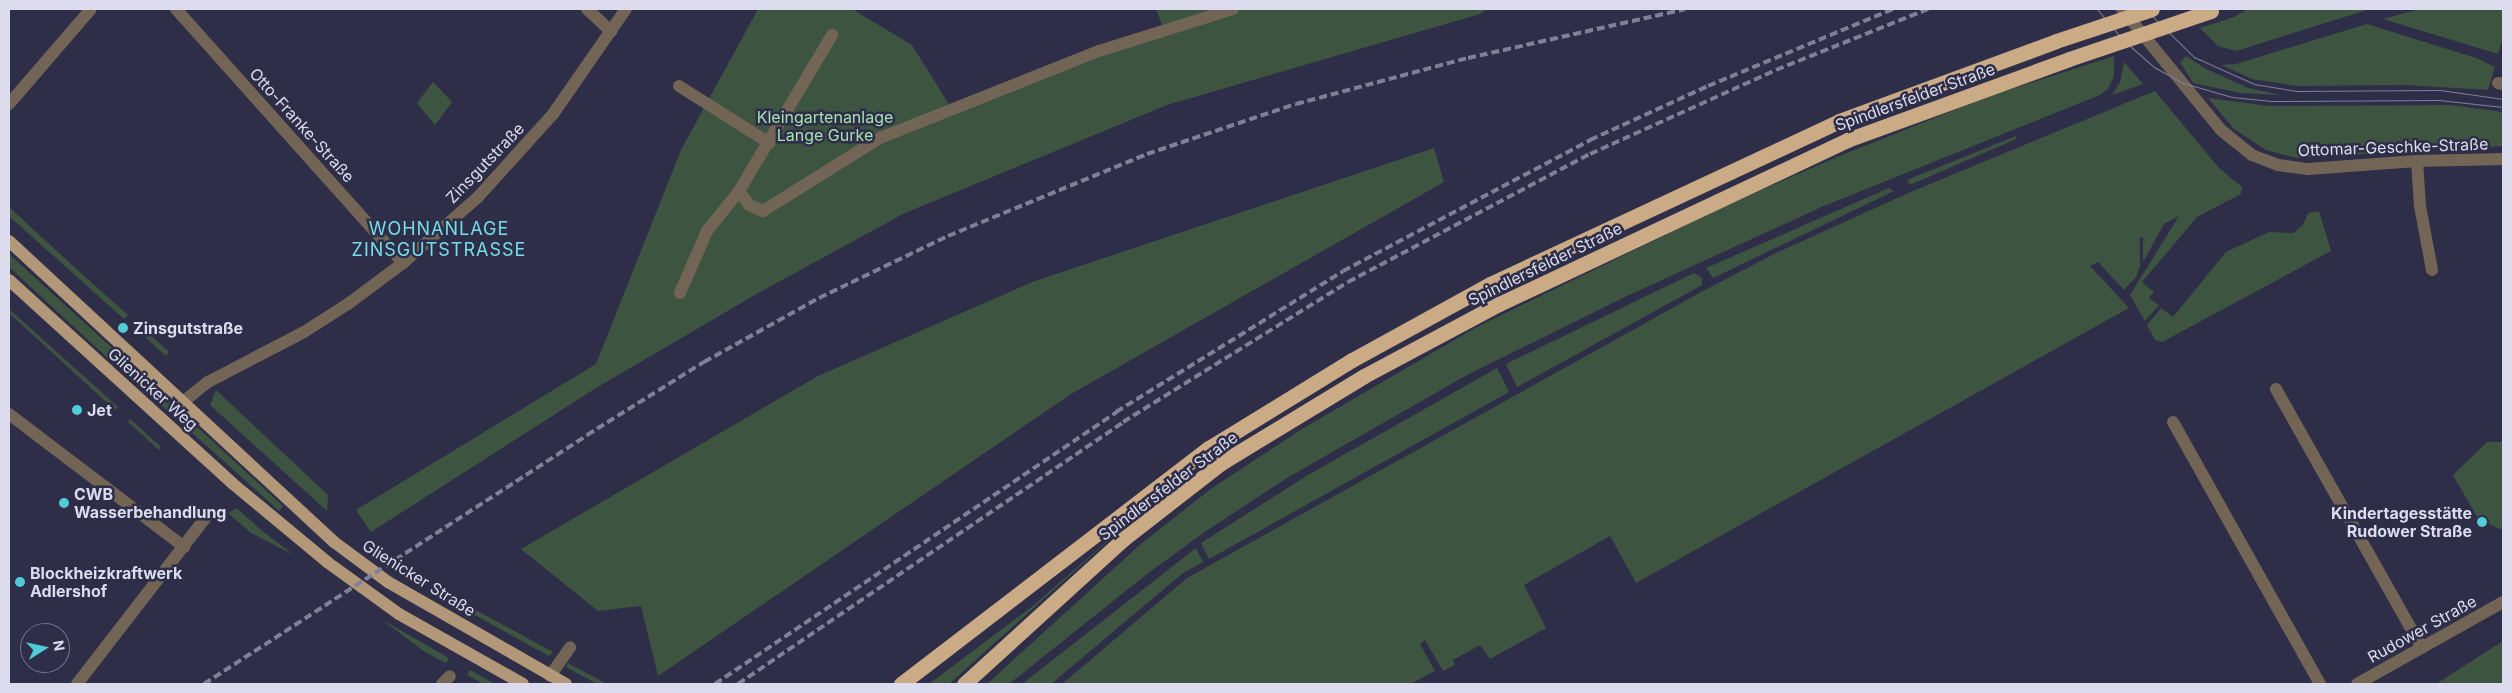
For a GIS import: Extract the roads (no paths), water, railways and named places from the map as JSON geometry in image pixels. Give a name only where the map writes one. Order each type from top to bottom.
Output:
[{"type":"highway","name":"Spindlersfelder Straße","points":[[901,684],[1209,448],[1352,360],[1490,284],[1839,121],[2056,41],[2152,9]]},
{"type":"highway","name":"Spindlersfelder Straße","points":[[964,684],[1122,540],[1152,516],[1221,464],[1364,376],[1499,304],[1847,140],[2069,59],[2214,10]]},
{"type":"main road","name":"Glienicker Weg","points":[[9,241],[269,481]]},
{"type":"main road","name":"Glienicker Weg","points":[[9,280],[276,522],[400,614],[523,684]]},
{"type":"main road","name":"Glienicker Straße","points":[[269,481],[334,542],[388,582],[566,684]]},
{"type":"street","points":[[9,104],[91,9]]},
{"type":"street","name":"Otto-Franke-Straße","points":[[176,9],[403,263]]},
{"type":"street","points":[[587,9],[612,31]]},
{"type":"street","name":"Zinsgutstraße","points":[[183,402],[208,382],[304,332],[403,263],[505,170],[553,114],[626,9]]},
{"type":"street","points":[[739,191],[749,205],[763,211],[880,138],[1099,51],[1233,9]]},
{"type":"street","name":"Ottomar-Geschke-Straße","points":[[2122,9],[2191,94],[2229,137],[2252,155],[2278,165],[2308,169],[2417,161],[2503,159]]},
{"type":"street","points":[[680,293],[707,231],[739,191],[832,35]]},
{"type":"street","points":[[679,86],[769,143]]},
{"type":"street","points":[[2417,161],[2420,206],[2432,270]]},
{"type":"street","points":[[2276,389],[2422,648]]},
{"type":"street","points":[[9,414],[184,547]]},
{"type":"street","points":[[2173,422],[2320,684]]},
{"type":"street","points":[[77,684],[206,516]]},
{"type":"street","name":"Rudower Straße","points":[[2357,684],[2503,602]]},
{"type":"street","points":[[550,676],[570,647]]},
{"type":"tram line","points":[[2097,9],[2122,39],[2154,67],[2183,83],[2232,97],[2269,101],[2439,100],[2503,107]]},
{"type":"tram line","points":[[2145,9],[2194,57],[2254,84],[2296,91],[2440,90],[2503,99]]},
{"type":"railway","points":[[204,684],[587,435],[704,362],[819,298],[948,236],[1147,154],[1296,104],[1468,58],[1685,9]]},
{"type":"railway","points":[[715,684],[1116,412],[1343,271],[1590,140],[1708,86],[1893,9]]},
{"type":"railway","points":[[738,684],[1123,422],[1348,282],[1590,154],[1776,70],[1928,9]]},
{"type":"place","name":"Zinsgutstraße","points":[[123,328]]},
{"type":"place","name":"Jet","points":[[77,410]]},
{"type":"place","name":"CWB Wasserbehandlung","points":[[64,503]]},
{"type":"place","name":"Kindertagesstätte Rudower Straße","points":[[2482,522]]},
{"type":"place","name":"Blockheizkraftwerk Adlershof","points":[[20,582]]},
{"type":"district","name":"WOHNANLAGE ZINSGUTSTRASSE","points":[[439,240]]},
{"type":"park label","name":"Kleingartenanlage Lange Gurke","points":[[825,126]]}]
